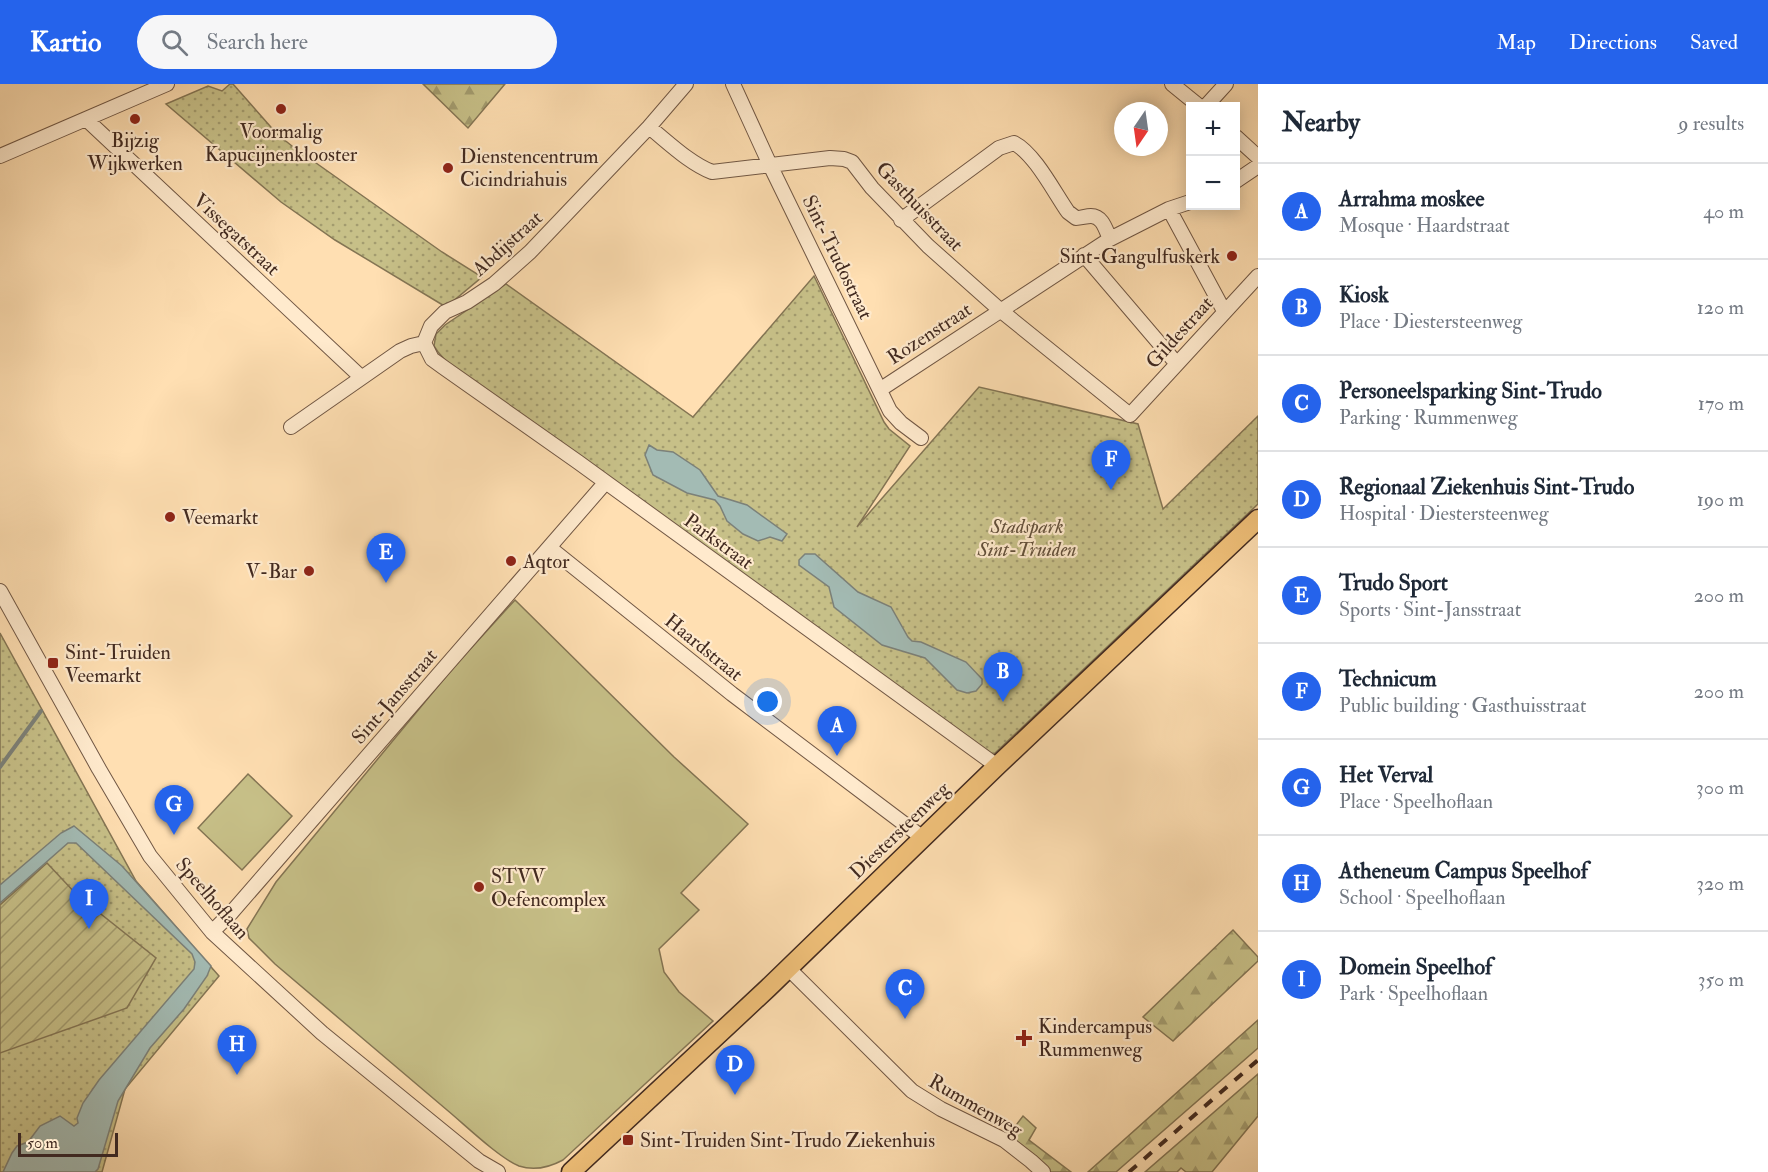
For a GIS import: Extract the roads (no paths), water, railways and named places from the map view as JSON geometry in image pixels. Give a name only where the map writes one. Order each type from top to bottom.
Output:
[{"type":"main road","name":"Diestersteenweg","points":[[571,1172],[1258,519]]},
{"type":"street","points":[[132,84],[134,98]]},
{"type":"street","points":[[0,156],[166,84]]},
{"type":"street","name":"Abdijstraat","points":[[424,343],[431,326],[445,312],[494,284],[522,258],[649,127],[686,84]]},
{"type":"street","name":"Sint-Trudostraat","points":[[733,84],[890,411],[901,423],[921,438]]},
{"type":"street","points":[[1172,84],[1194,102]]},
{"type":"street","points":[[1210,102],[1226,84]]},
{"type":"street","name":"Vissegatstraat","points":[[87,120],[361,377]]},
{"type":"street","name":"Gasthuisstraat","points":[[649,127],[693,162],[712,172],[830,158],[852,162],[901,220],[1000,310],[1130,415]]},
{"type":"street","points":[[1240,141],[1258,157]]},
{"type":"street","points":[[901,220],[999,148],[1014,143],[1023,148],[1032,158],[1068,212],[1076,218],[1098,217],[1110,239]]},
{"type":"street","points":[[1240,178],[1258,166]]},
{"type":"street","name":"Rozenstraat","points":[[881,389],[1110,239],[1169,209],[1186,204]]},
{"type":"street","points":[[1169,209],[1224,311]]},
{"type":"street","points":[[1084,255],[1177,364]]},
{"type":"street","name":"Gildestraat","points":[[1130,415],[1258,276]]},
{"type":"street","points":[[291,427],[400,351],[424,343]]},
{"type":"street","name":"Parkstraat","points":[[424,343],[432,359],[997,766]]},
{"type":"street","name":"Sint-Jansstraat","points":[[212,932],[232,912],[605,483]]},
{"type":"street","name":"Haardstraat","points":[[550,548],[732,694],[923,838]]},
{"type":"street","name":"Speelhoflaan","points":[[0,591],[99,770],[150,856],[212,932],[322,1033],[482,1167],[498,1172]]},
{"type":"street","name":"Rummenweg","points":[[788,968],[912,1091],[941,1109],[1004,1140],[1043,1172]]},
{"type":"water","points":[[649,445],[657,450],[673,452],[700,470],[718,496],[747,505],[787,534],[782,541],[770,537],[758,541],[743,534],[727,521],[715,500],[687,493],[653,475],[645,455]]},
{"type":"water","points":[[805,554],[815,554],[858,592],[891,607],[912,641],[921,642],[966,662],[982,679],[982,684],[976,691],[967,693],[957,690],[925,658],[882,645],[834,607],[829,587],[799,565],[799,560]]},
{"type":"water","points":[[74,826],[122,866],[211,966],[207,976],[184,1009],[150,1048],[118,1101],[98,1169],[95,1172],[3,1172],[17,1146],[28,1142],[40,1126],[60,1116],[74,1126],[78,1123],[77,1118],[83,1103],[99,1080],[194,969],[195,962],[192,954],[76,843],[68,843],[0,903],[0,885],[61,833]]},
{"type":"waterway","points":[[0,767],[41,711]]},
{"type":"railway","points":[[1129,1172],[1258,1060]]},
{"type":"place","name":"Voormalig Kapucijnenklooster","points":[[281,109]]},
{"type":"place","name":"Bijzig Wijkwerken","points":[[135,119]]},
{"type":"place","name":"Dienstencentrum Cicindriahuis","points":[[448,168]]},
{"type":"place","name":"Sint-Gangulfuskerk","points":[[1232,256]]},
{"type":"place","name":"Technicum","points":[[1111,490]]},
{"type":"place","name":"Veemarkt","points":[[170,517]]},
{"type":"place","name":"Aqtor","points":[[511,561]]},
{"type":"place","name":"V-Bar","points":[[309,571]]},
{"type":"place","name":"Trudo Sport","points":[[386,583]]},
{"type":"place","name":"Sint-Truiden Veemarkt","points":[[53,663]]},
{"type":"place","name":"Kiosk","points":[[1003,702]]},
{"type":"place","name":"Arrahma moskee","points":[[837,756]]},
{"type":"place","name":"Het Verval","points":[[174,835]]},
{"type":"place","name":"STVV Oefencomplex","points":[[479,887]]},
{"type":"place","name":"Domein Speelhof","points":[[89,929]]},
{"type":"place","name":"Personeelsparking Sint-Trudo","points":[[905,1019]]},
{"type":"place","name":"Kindercampus Rummenweg","points":[[1024,1038]]},
{"type":"place","name":"Atheneum Campus Speelhof","points":[[237,1075]]},
{"type":"place","name":"Regionaal Ziekenhuis Sint-Trudo","points":[[735,1095]]},
{"type":"place","name":"Sint-Truiden Sint-Trudo Ziekenhuis","points":[[628,1140]]},
{"type":"park label","name":"Stadspark Sint-Truiden","points":[[1027,538]]}]
